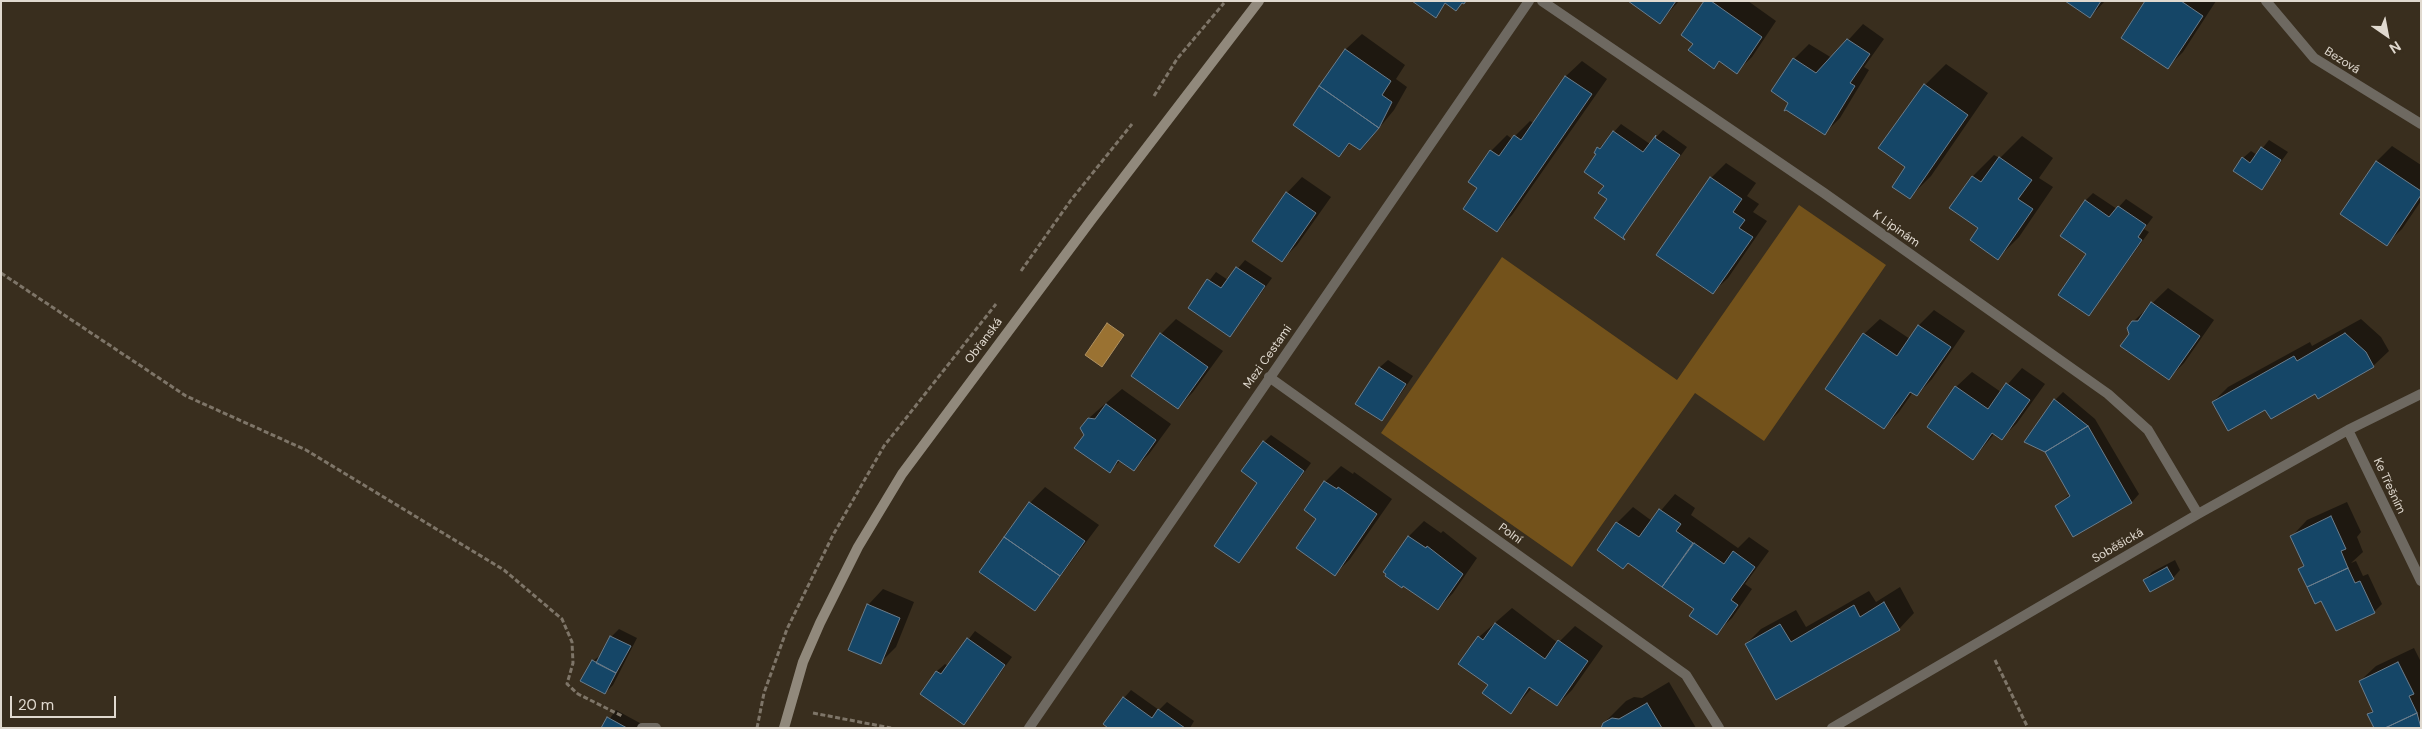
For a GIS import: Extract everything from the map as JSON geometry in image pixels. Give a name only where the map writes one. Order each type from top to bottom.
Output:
[{"type":"main road","name":"Obřanská","points":[[784,728],[803,662],[820,623],[854,555],[902,474],[1080,235],[1258,1]]},
{"type":"street","name":"Mezi Cestami","points":[[1029,728],[1529,1]]},
{"type":"street","name":"K Lipinám","points":[[1542,1],[1824,193],[2108,394],[2148,430],[2198,514]]},
{"type":"street","name":"Bezová","points":[[2266,1],[2314,58],[2421,124]]},
{"type":"street","name":"Polní","points":[[1269,377],[1686,675],[1718,728]]},
{"type":"street","name":"Soběšická","points":[[1832,728],[2198,514],[2348,430],[2421,394]]},
{"type":"street","name":"Ke Třešním","points":[[2348,430],[2421,581]]},
{"type":"street","points":[[643,727],[656,728]]},
{"type":"path","points":[[1,273],[186,396],[306,450],[504,570],[562,619],[572,642],[573,663],[567,684],[578,694],[643,727]]},
{"type":"path","points":[[1985,639],[2028,728]]},
{"type":"path","points":[[812,713],[891,728]]},
{"type":"shaded area","points":[[1799,205],[1886,265],[1764,441],[1695,393],[1572,567],[1381,433],[1502,257],[1677,380]]},
{"type":"shaded area","points":[[1107,323],[1124,335],[1102,367],[1085,355]]},
{"type":"building","points":[[1412,1],[1466,1],[1456,11],[1445,3],[1436,18]]},
{"type":"building","points":[[1628,1],[1676,1],[1660,24]]},
{"type":"building","points":[[1704,1],[1711,1],[1762,37],[1737,74],[1719,61],[1714,69],[1688,50],[1693,44],[1681,35]]},
{"type":"building","points":[[2065,1],[2101,1],[2090,18]]},
{"type":"building","points":[[2145,1],[2181,1],[2203,16],[2168,69],[2121,38]]},
{"type":"building","points":[[1847,39],[1870,54],[1850,83],[1855,86],[1825,135],[1786,110],[1784,111],[1788,103],[1771,91],[1793,58],[1816,73]]},
{"type":"building","points":[[1345,49],[1391,81],[1382,95],[1392,102],[1379,128],[1319,86]]},
{"type":"building","points":[[1565,76],[1592,94],[1497,232],[1463,209],[1477,188],[1468,182],[1490,150],[1499,156],[1514,135],[1521,140]]},
{"type":"building","points":[[1924,84],[1968,115],[1910,199],[1892,187],[1905,167],[1878,148]]},
{"type":"building","points":[[1319,86],[1379,128],[1360,150],[1349,143],[1339,157],[1293,125]]},
{"type":"building","points":[[1613,131],[1643,152],[1656,135],[1655,138],[1680,155],[1623,237],[1625,240],[1594,218],[1607,199],[1598,193],[1604,186],[1584,172],[1596,154],[1594,153],[1597,147],[1600,149]]},
{"type":"building","points":[[2261,147],[2281,160],[2262,190],[2233,171],[2242,157],[2250,163]]},
{"type":"building","points":[[1999,157],[2032,180],[2018,199],[2033,209],[1998,260],[1970,240],[1978,228],[1949,208],[1972,176],[1981,182]]},
{"type":"building","points":[[2376,161],[2421,191],[2421,195],[2387,246],[2340,214]]},
{"type":"building","points":[[1710,177],[1742,199],[1733,212],[1745,220],[1739,228],[1753,237],[1713,294],[1656,255]]},
{"type":"building","points":[[1286,192],[1316,213],[1282,262],[1252,241]]},
{"type":"building","points":[[2085,200],[2109,217],[2118,206],[2146,225],[2138,237],[2142,240],[2089,316],[2058,295],[2086,254],[2060,236]]},
{"type":"building","points":[[1236,267],[1265,286],[1230,337],[1188,308],[1207,279],[1221,288]]},
{"type":"building","points":[[2151,302],[2200,336],[2169,380],[2120,346],[2129,334],[2127,328],[2132,321],[2138,321]]},
{"type":"building","points":[[1918,325],[1951,347],[1917,396],[1910,392],[1884,429],[1825,389],[1863,333],[1897,356]]},
{"type":"building","points":[[1160,333],[1208,367],[1178,409],[1131,376]]},
{"type":"building","points":[[2345,333],[2366,352],[2374,367],[2318,399],[2315,394],[2271,419],[2265,410],[2228,431],[2212,402],[2294,356],[2297,361]]},
{"type":"building","points":[[1379,367],[1406,384],[1382,421],[1355,404]]},
{"type":"building","points":[[2006,383],[2030,400],[2002,440],[1992,433],[1973,460],[1927,427],[1955,386],[1988,409]]},
{"type":"building","points":[[2054,399],[2088,426],[2045,452],[2024,442]]},
{"type":"building","points":[[1106,404],[1156,440],[1134,471],[1118,460],[1110,473],[1074,448],[1084,435],[1080,428],[1088,418],[1095,419]]},
{"type":"building","points":[[2088,426],[2132,503],[2073,537],[2055,506],[2070,496],[2045,452]]},
{"type":"building","points":[[1263,441],[1304,471],[1239,563],[1214,546],[1257,483],[1241,471]]},
{"type":"building","points":[[1324,481],[1337,489],[1338,487],[1377,514],[1335,576],[1296,548],[1316,519],[1304,510]]},
{"type":"building","points":[[1029,502],[1085,541],[1060,576],[1004,537]]},
{"type":"building","points":[[1659,509],[1681,524],[1676,531],[1693,543],[1662,587],[1628,563],[1623,569],[1597,550],[1616,522],[1639,537]]},
{"type":"building","points":[[2331,516],[2346,549],[2341,551],[2348,568],[2307,587],[2298,569],[2304,566],[2290,536]]},
{"type":"building","points":[[1408,536],[1426,548],[1427,546],[1463,574],[1438,610],[1403,586],[1402,588],[1385,576],[1386,574],[1383,572]]},
{"type":"building","points":[[1004,537],[1060,576],[1035,611],[979,572]]},
{"type":"building","points":[[1694,543],[1724,564],[1733,551],[1755,567],[1731,600],[1738,605],[1717,635],[1689,616],[1694,609],[1662,587]]},
{"type":"building","points":[[2167,567],[2174,579],[2150,592],[2143,580]]},
{"type":"building","points":[[2348,568],[2355,583],[2360,581],[2375,613],[2336,631],[2321,601],[2315,604],[2307,587]]},
{"type":"building","points":[[1884,602],[1900,630],[1776,700],[1745,644],[1780,624],[1791,642],[1854,605],[1860,617]]},
{"type":"building","points":[[867,604],[900,618],[881,664],[848,650]]},
{"type":"building","points":[[1495,623],[1545,659],[1558,640],[1588,661],[1557,706],[1529,687],[1511,714],[1482,693],[1488,685],[1458,664],[1478,636],[1483,640]]},
{"type":"building","points":[[610,636],[631,646],[616,673],[596,663]]},
{"type":"building","points":[[967,638],[1005,665],[964,725],[920,694],[936,671],[941,674]]},
{"type":"building","points":[[592,660],[616,673],[605,694],[580,681]]},
{"type":"building","points":[[2398,662],[2414,694],[2409,696],[2417,713],[2385,728],[2374,728],[2367,714],[2373,712],[2359,681]]},
{"type":"building","points":[[1123,697],[1152,718],[1158,709],[1185,728],[1108,728],[1103,724]]},
{"type":"building","points":[[1647,703],[1662,728],[1601,728],[1603,723],[1612,718],[1619,719]]},
{"type":"building","points":[[2417,713],[2421,728],[2385,728]]},
{"type":"building","points":[[607,717],[627,728],[601,728]]}]
